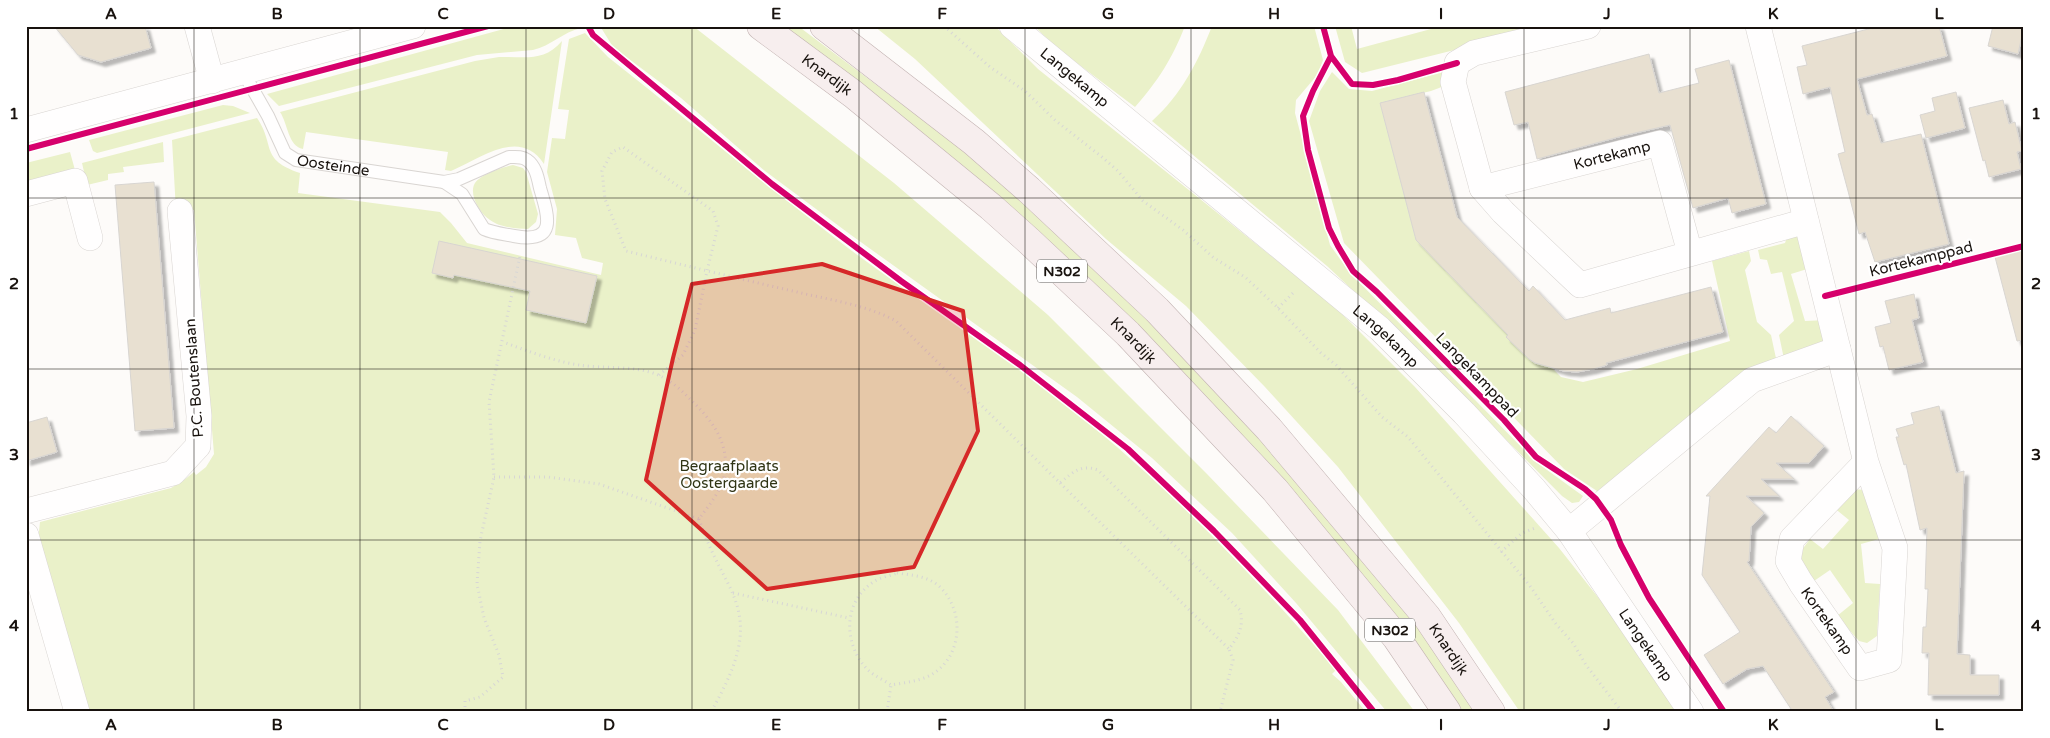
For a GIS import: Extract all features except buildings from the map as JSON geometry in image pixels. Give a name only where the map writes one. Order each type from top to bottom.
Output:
[{"type":"main road","name":"Knardijk","points":[[761,26],[852,94],[991,207],[1128,334],[1275,490],[1396,637],[1447,712]]},
{"type":"main road","name":"Knardijk","points":[[824,26],[974,142],[1029,190],[1157,310],[1269,429],[1427,617],[1492,712]]},
{"type":"street","points":[[197,26],[212,81]]},
{"type":"street","points":[[26,130],[413,26]]},
{"type":"street","name":"Langekamp","points":[[1012,26],[1380,329],[1464,413],[1561,522],[1691,712]]},
{"type":"street","points":[[1588,26],[1474,53],[1457,63],[1453,82],[1482,188],[1502,212],[1580,285],[1806,221]]},
{"type":"street","name":"Kortekamp","points":[[1758,26],[1866,462],[1895,548],[1889,660],[1860,668],[1801,584],[1788,561],[1792,538],[1866,462]]},
{"type":"street","name":"Kortekamp","points":[[1482,188],[1660,143],[1690,253]]},
{"type":"street","points":[[26,194],[75,181],[90,238]]},
{"type":"street","name":"P.C. Boutenslaan","points":[[26,511],[174,473],[198,446],[199,416],[180,211]]},
{"type":"street","points":[[1561,522],[1752,380],[1838,349]]},
{"type":"street","points":[[26,535],[77,712]]},
{"type":"lane","name":"Oosteinde","points":[[243,72],[268,116],[285,153],[296,160],[444,182],[459,179],[508,156],[518,156],[528,160],[535,170],[546,208],[548,221],[545,231],[540,236],[524,238],[484,229],[462,194],[444,182]]},
{"type":"path","points":[[944,26],[990,67],[1025,91],[1056,121],[1102,157],[1118,171],[1144,201],[1183,230],[1214,258],[1252,283],[1321,353],[1336,365],[1382,417],[1408,437],[1467,506],[1530,586],[1556,624],[1573,643],[1590,671],[1622,712]]},
{"type":"path","points":[[659,375],[683,355],[695,330],[706,270],[718,226],[713,211],[623,147],[612,152],[602,171],[605,199],[626,251],[706,270],[846,304],[886,316],[896,321],[1229,649],[1233,660],[1220,712]]},
{"type":"path","points":[[465,712],[465,701],[480,698],[503,677],[499,655],[484,618],[477,584],[480,541],[494,477],[489,402],[524,238]]},
{"type":"path","points":[[503,342],[554,360],[581,365],[646,371],[659,375],[678,388],[715,427],[723,445],[726,462],[724,478],[718,492],[699,519]]},
{"type":"path","points":[[1060,483],[1079,468],[1089,467],[1098,470],[1228,596],[1240,610],[1242,618],[1242,625],[1237,638],[1229,649]]},
{"type":"path","points":[[494,477],[548,477],[600,484],[699,519],[739,613],[739,643],[724,688],[711,712]]},
{"type":"path","points":[[1502,552],[1522,533],[1539,526],[1561,522]]},
{"type":"path","points":[[897,574],[920,576],[940,587],[954,606],[958,628],[953,651],[939,670],[919,681],[891,685],[869,671],[852,647],[849,618],[858,596],[875,581],[897,574]]},
{"type":"path","points":[[732,593],[849,618]]},
{"type":"path","points":[[887,712],[891,685]]},
{"type":"highlighted area","points":[[822,264],[963,311],[978,431],[914,567],[767,589],[646,480],[673,358],[692,284]]},
{"type":"green space","points":[[515,26],[578,26],[581,28],[533,50],[477,55],[279,106],[267,94]]},
{"type":"green space","points":[[600,26],[693,26],[894,183],[1048,315],[1207,474],[1338,610],[1415,712],[1387,712],[1296,603],[1232,533],[1152,458],[1077,397],[765,171],[681,98],[613,47]]},
{"type":"green space","points":[[774,26],[798,26],[967,153],[1153,321],[1263,441],[1420,626],[1479,712],[1459,712],[1255,450]]},
{"type":"green space","points":[[874,26],[995,26],[1038,69],[1336,308],[1415,387],[1559,548],[1639,649],[1682,712],[1520,712],[1459,623],[1338,467],[1265,387],[1186,306],[1106,239],[915,59]]},
{"type":"green space","points":[[1034,26],[1185,26],[1164,69],[1135,107],[1057,48]]},
{"type":"green space","points":[[1212,26],[1314,26],[1323,60],[1318,74],[1296,100],[1295,113],[1330,245],[1350,273],[1536,462],[1583,496],[1579,502],[1572,503],[1562,496],[1425,358],[1327,266],[1152,121],[1172,100],[1188,77]]},
{"type":"green space","points":[[1335,26],[1351,26],[1357,49],[1442,26],[1529,26],[1531,31],[1362,73],[1345,62]]},
{"type":"green space","name":"Begraafplaats Oostergaarde","points":[[585,33],[608,57],[817,225],[1023,372],[1087,421],[1125,454],[1199,522],[1269,595],[1336,670],[1332,674],[1366,712],[86,712],[38,541],[40,522],[171,488],[194,472],[196,475],[206,467],[214,454],[194,210],[176,211],[172,140],[257,118],[263,128],[273,157],[287,168],[300,173],[298,193],[440,212],[467,243],[601,275],[603,263],[582,258],[576,238],[555,235],[557,209],[547,172],[552,138],[565,139],[569,110],[558,109],[569,39]]},
{"type":"green space","points":[[562,41],[544,164],[534,153],[524,148],[512,147],[487,153],[451,171],[445,170],[448,152],[306,132],[303,149],[294,144],[280,112],[475,61],[499,57],[533,57],[548,53]]},
{"type":"green space","points":[[1332,72],[1349,89],[1372,91],[1444,72],[1447,85],[1431,91],[1381,103],[1426,239],[1561,377],[1583,382],[1637,369],[1730,341],[1712,261],[1749,251],[1751,261],[1745,270],[1757,322],[1771,335],[1777,363],[1600,493],[1564,469],[1344,243],[1309,121],[1320,91]]},
{"type":"green space","points":[[223,105],[233,106],[250,113],[97,153],[93,151],[89,140]]},
{"type":"green space","points":[[163,142],[164,162],[123,167],[124,172],[108,174],[108,180],[87,185],[82,163]]},
{"type":"green space","points":[[70,152],[75,170],[26,183],[26,163]]},
{"type":"green space","points":[[513,165],[523,168],[526,172],[538,214],[536,222],[528,229],[508,227],[494,222],[482,213],[474,198],[473,188],[478,180],[492,171]]},
{"type":"green space","points":[[1787,237],[1800,237],[1817,266],[1791,274],[1805,321],[1827,320],[1829,330],[1819,350],[1784,359],[1779,335],[1794,321],[1782,272],[1771,274],[1767,260],[1760,259],[1758,250],[1785,243]]},
{"type":"green space","points":[[1853,489],[1865,490],[1876,519],[1879,539],[1861,544],[1865,583],[1880,584],[1877,636],[1867,643],[1859,641],[1837,616],[1853,603],[1830,570],[1814,581],[1802,562],[1801,551],[1810,539],[1823,549],[1849,520],[1833,507]]},
{"type":"cycle path","points":[[26,149],[488,26]]},
{"type":"cycle path","points":[[588,26],[593,35],[772,184],[901,281],[1020,365],[1128,449],[1214,531],[1300,620],[1374,712]]},
{"type":"cycle path","points":[[1323,26],[1331,56],[1352,84],[1373,85],[1457,63]]},
{"type":"cycle path","name":"Langekamppad","points":[[1331,56],[1313,91],[1303,116],[1308,150],[1329,228],[1338,246],[1353,271],[1377,292],[1504,420],[1536,457],[1585,489],[1596,499],[1611,520],[1621,545],[1649,598],[1724,712]]},
{"type":"cycle path","name":"Kortekamppad","points":[[1825,296],[2024,246]]}]
